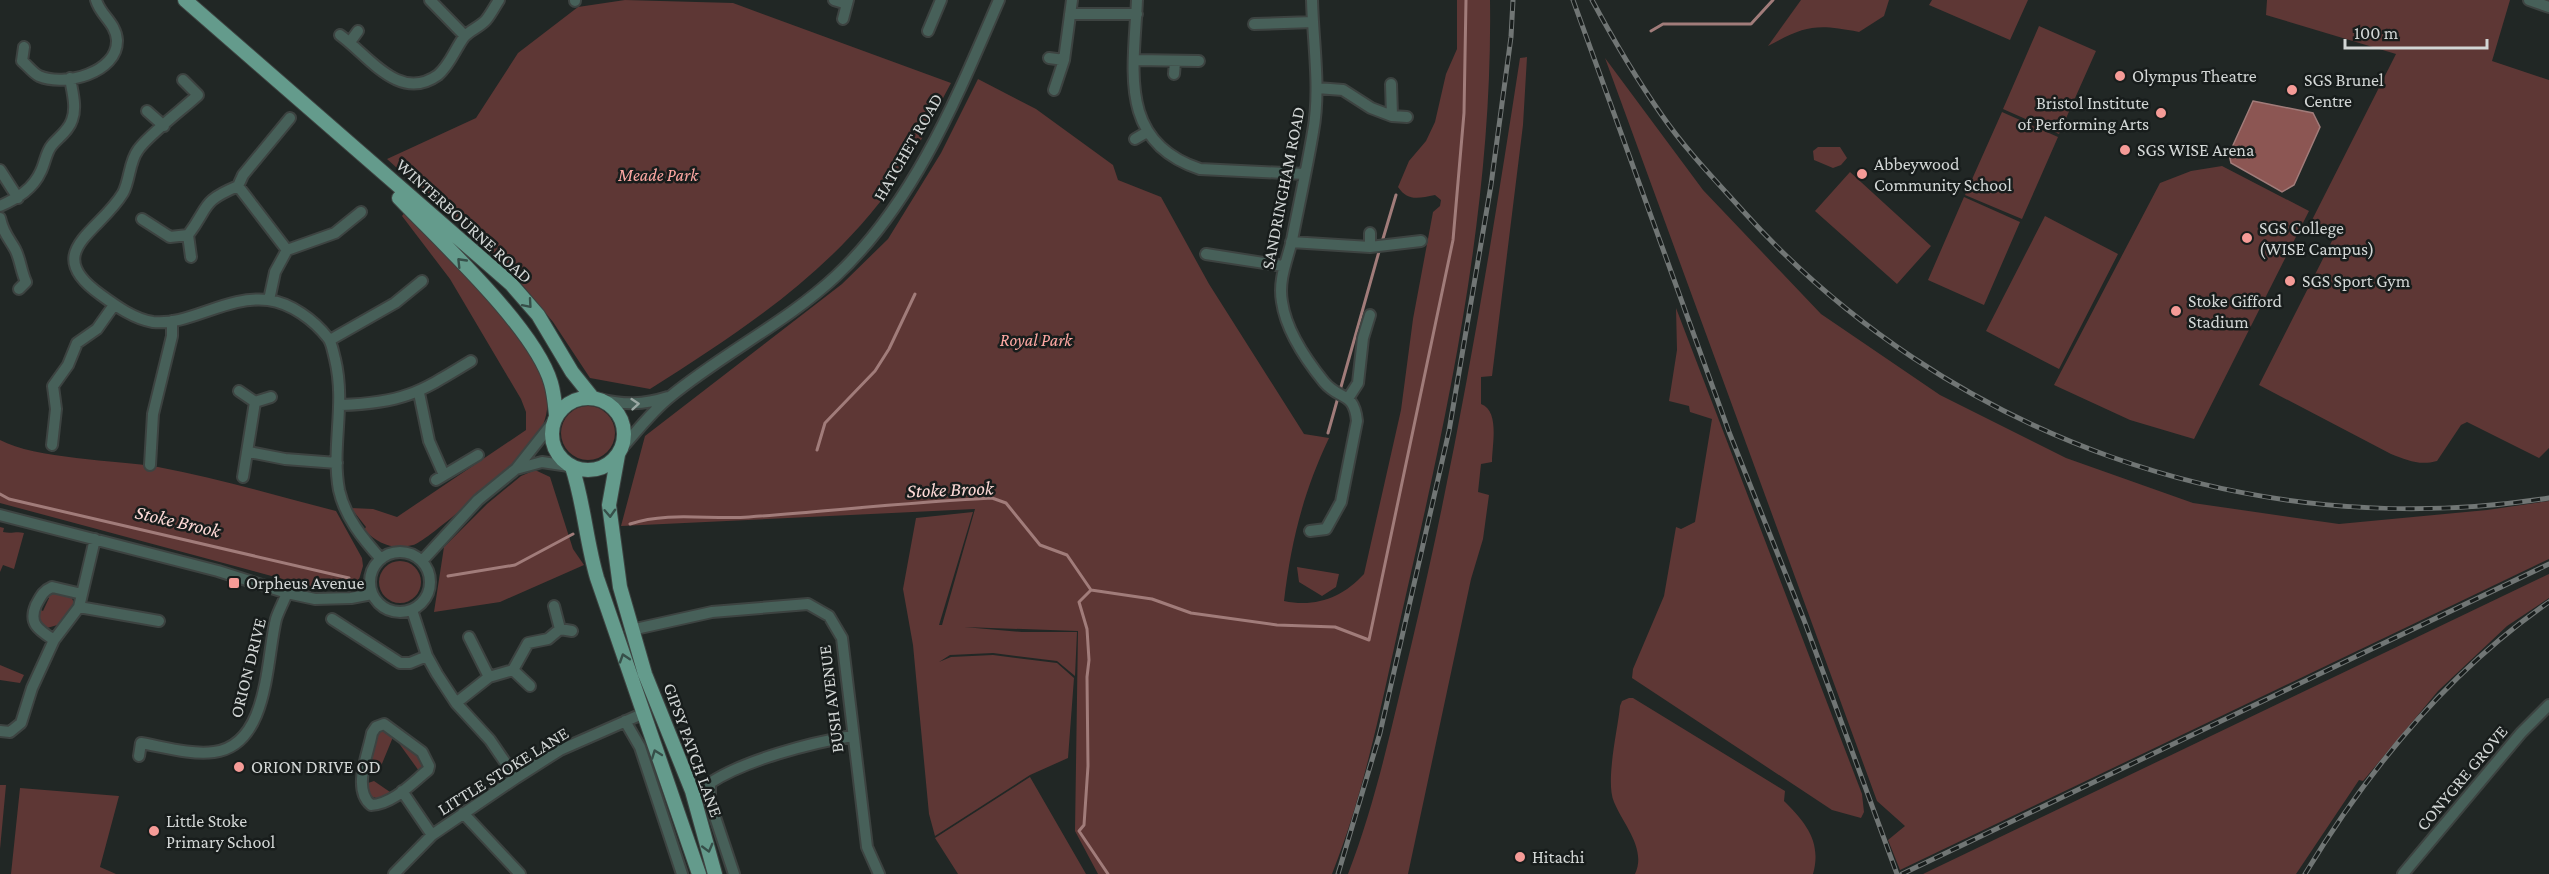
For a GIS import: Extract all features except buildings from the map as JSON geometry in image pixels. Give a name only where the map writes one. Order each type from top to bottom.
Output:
[{"type":"main road","name":"WINTERBOURNE ROAD","points":[[185,0],[511,284],[538,315],[572,372],[596,398]]},
{"type":"main road","name":"WINTERBOURNE ROAD","points":[[344,140],[492,295],[525,337],[551,384],[555,418]]},
{"type":"main road","points":[[582,398],[596,398],[609,403],[621,416],[625,429],[620,452],[605,466],[589,470],[571,466],[555,449],[552,440],[555,418],[566,404],[582,398]]},
{"type":"main road","name":"GIPSY PATCH LANE","points":[[620,452],[609,505],[620,587],[645,674],[692,790],[715,874]]},
{"type":"main road","name":"GIPSY PATCH LANE","points":[[571,466],[581,494],[586,540],[642,714],[699,874]]},
{"type":"main road","points":[[615,632],[631,630]]},
{"type":"main road","name":"GIPSY PATCH LANE","points":[[642,714],[651,706],[645,674]]},
{"type":"street","points":[[24,47],[22,61],[38,76],[56,80],[96,71],[112,58],[117,41],[113,24],[98,7],[96,0]]},
{"type":"street","points":[[430,0],[465,36]]},
{"type":"street","points":[[340,35],[367,56],[382,73],[397,81],[416,83],[437,75],[465,36],[486,20],[499,0]]},
{"type":"street","points":[[834,0],[848,2],[843,19]]},
{"type":"street","points":[[928,0],[940,2],[928,31]]},
{"type":"street","name":"HATCHET ROAD","points":[[620,452],[671,396],[836,276],[878,228],[911,182],[940,131],[999,0]]},
{"type":"street","points":[[1054,90],[1064,60],[1072,0]]},
{"type":"street","points":[[1137,0],[1134,60],[1135,104],[1147,132],[1168,154],[1183,164],[1200,169],[1305,174]]},
{"type":"street","name":"SANDRINGHAM ROAD","points":[[1312,0],[1317,88],[1314,130],[1292,242],[1283,266],[1282,306],[1294,336],[1325,383],[1332,390],[1349,397]]},
{"type":"street","points":[[2529,0],[2549,7]]},
{"type":"street","points":[[1070,14],[1137,14]]},
{"type":"street","points":[[1254,24],[1313,22]]},
{"type":"street","points":[[350,42],[358,31]]},
{"type":"street","points":[[1049,58],[1064,60]]},
{"type":"street","points":[[1134,60],[1199,61]]},
{"type":"street","points":[[1174,74],[1175,62]]},
{"type":"street","points":[[0,206],[18,198],[32,186],[41,171],[50,147],[73,119],[74,100],[70,78]]},
{"type":"street","points":[[183,80],[198,95],[137,150],[123,193],[76,248],[74,267],[80,281],[114,305],[134,316],[153,322],[172,321],[243,300],[269,300],[292,308],[312,320],[330,340],[338,373],[341,405],[337,462],[340,491],[349,517],[381,559]]},
{"type":"street","points":[[1391,84],[1392,116]]},
{"type":"street","points":[[1317,88],[1342,90],[1380,113],[1407,117]]},
{"type":"street","points":[[147,111],[164,126]]},
{"type":"street","points":[[191,257],[188,235],[198,222],[202,209],[214,196],[238,186],[243,175],[290,118]]},
{"type":"street","points":[[1135,139],[1147,132]]},
{"type":"street","points":[[0,170],[18,198]]},
{"type":"street","points":[[238,186],[287,250]]},
{"type":"street","points":[[269,300],[275,272],[287,250],[335,233],[361,212]]},
{"type":"street","points":[[0,218],[3,233],[16,251],[27,285]]},
{"type":"street","points":[[142,219],[170,237],[188,235]]},
{"type":"street","points":[[1370,233],[1370,247]]},
{"type":"street","points":[[1292,242],[1370,247],[1421,241]]},
{"type":"street","points":[[1206,254],[1283,266]]},
{"type":"street","points":[[330,340],[395,303],[422,281]]},
{"type":"street","points":[[52,445],[48,433],[56,409],[53,386],[68,365],[77,343],[96,329],[114,305]]},
{"type":"street","points":[[1310,531],[1329,533],[1341,502],[1356,434],[1356,409],[1349,397],[1358,383],[1363,338],[1370,315]]},
{"type":"street","points":[[150,465],[153,414],[172,336],[172,321]]},
{"type":"street","points":[[341,405],[381,404],[418,393],[471,361]]},
{"type":"street","points":[[239,391],[255,402]]},
{"type":"street","points":[[418,393],[440,477],[478,455]]},
{"type":"street","name":"HATCHET ROAD","points":[[596,398],[623,404],[638,404],[671,396]]},
{"type":"street","points":[[255,402],[271,397]]},
{"type":"street","points":[[243,477],[249,452],[255,402]]},
{"type":"street","points":[[422,561],[478,501],[516,469],[555,418]]},
{"type":"street","points":[[249,452],[285,459],[337,462]]},
{"type":"street","points":[[516,469],[542,462],[571,466]]},
{"type":"street","points":[[0,515],[219,571],[287,593],[315,599],[351,598],[372,594]]},
{"type":"street","points":[[0,731],[10,732],[21,723],[32,688],[54,640],[79,607],[95,539]]},
{"type":"street","points":[[398,552],[408,553],[422,561],[429,574],[430,584],[423,601],[412,610],[392,611],[381,605],[372,594],[370,579],[373,569],[381,559],[398,552]]},
{"type":"street","points":[[54,640],[37,628],[33,620],[33,612],[41,594],[52,587],[82,594]]},
{"type":"street","name":"ORION DRIVE","points":[[139,756],[141,743],[213,752],[225,750],[243,739],[257,717],[277,618],[287,593]]},
{"type":"street","name":"BUSH AVENUE","points":[[631,630],[712,612],[808,604],[829,616],[842,638],[867,847],[879,874]]},
{"type":"street","points":[[554,606],[560,629]]},
{"type":"street","points":[[79,607],[159,621]]},
{"type":"street","points":[[412,610],[427,656],[456,703],[490,741],[516,778]]},
{"type":"street","points":[[332,619],[400,663],[410,663],[427,656]]},
{"type":"street","points":[[456,703],[489,677],[513,670],[528,644],[548,639],[560,629],[572,631]]},
{"type":"street","points":[[469,637],[489,677]]},
{"type":"street","points":[[513,670],[530,686]]},
{"type":"street","name":"CONYGRE GROVE","points":[[2403,874],[2521,733],[2549,705]]},
{"type":"street","name":"LITTLE STOKE LANE","points":[[394,874],[432,835],[516,778],[560,750],[642,714]]},
{"type":"street","points":[[625,721],[640,747],[682,874]]},
{"type":"street","points":[[384,724],[422,752],[429,761],[428,770],[402,791],[382,804],[372,805],[364,799],[361,789],[372,733],[376,727],[384,724]]},
{"type":"street","points":[[734,874],[710,802],[710,783],[725,773],[818,742],[852,736]]},
{"type":"street","points":[[402,791],[432,835]]},
{"type":"street","points":[[463,813],[520,874]]},
{"type":"green space","name":"Meade Park","points":[[625,0],[733,3],[951,83],[905,167],[880,202],[852,234],[822,264],[757,318],[650,389],[590,378],[553,322],[510,270],[387,159],[476,118],[518,53],[578,7]]},
{"type":"green space","name":"Royal Park","points":[[1457,0],[1490,0],[1489,76],[1484,151],[1466,302],[1438,451],[1382,703],[1355,807],[1332,874],[1098,874],[1075,831],[1078,631],[964,627],[1022,632],[1077,632],[1075,676],[1057,661],[993,653],[950,655],[939,662],[951,657],[993,655],[1057,663],[1074,678],[1068,758],[1030,775],[935,836],[929,814],[913,645],[903,589],[916,518],[973,512],[939,625],[942,625],[975,509],[621,526],[645,436],[842,284],[888,239],[941,153],[978,79],[1036,109],[1113,165],[1118,180],[1161,197],[1209,284],[1304,434],[1329,438],[1312,478],[1299,518],[1284,601],[1318,602],[1347,589],[1364,574],[1401,410],[1413,319],[1433,212],[1440,206],[1441,200],[1435,195],[1410,197],[1398,187],[1409,161],[1426,141],[1435,122],[1446,74],[1457,49]]},
{"type":"green space","points":[[1801,0],[1889,0],[1884,16],[1859,32],[1822,27],[1812,28],[1768,46]]},
{"type":"green space","points":[[1932,0],[2028,0],[2010,40],[1929,5]]},
{"type":"green space","points":[[2267,0],[2510,0],[2492,61],[2549,80],[2549,448],[2539,458],[2467,422],[2461,425],[2437,461],[2413,462],[2391,454],[2259,385],[2336,233],[2312,220],[2396,54],[2266,15]]},
{"type":"green space","points":[[2039,26],[2096,51],[2059,134],[2003,109]]},
{"type":"green space","points":[[1527,57],[1523,125],[1492,376],[1481,377],[1481,404],[1491,414],[1494,429],[1492,462],[1481,464],[1478,492],[1489,495],[1483,539],[1471,579],[1408,874],[1348,874],[1368,817],[1384,759],[1429,570],[1472,351],[1520,58]]},
{"type":"green space","points":[[1605,58],[1703,190],[1821,314],[1940,395],[2066,458],[2193,503],[2339,524],[2487,510],[2549,501],[2549,559],[1900,870],[1888,840],[1905,826],[1877,801]]},
{"type":"green space","points":[[2002,112],[2058,137],[2022,219],[1965,195]]},
{"type":"green space","points":[[1818,147],[1840,147],[1847,158],[1841,165],[1833,168],[1814,160],[1813,151]]},
{"type":"green space","name":"Stoke Gifford Stadium","points":[[2222,166],[2309,211],[2194,439],[2130,420],[2054,385],[2160,183],[2191,171]]},
{"type":"green space","points":[[1850,172],[1931,246],[1897,284],[1815,211]]},
{"type":"green space","points":[[1964,197],[2020,222],[1984,305],[1928,280]]},
{"type":"green space","points":[[405,212],[466,274],[510,325],[528,351],[541,376],[547,399],[547,410],[534,442],[513,464],[422,541],[399,547],[386,545],[370,535],[364,530],[366,527],[351,508],[373,509],[397,517],[526,430],[526,412],[521,399],[450,279],[402,216]]},
{"type":"green space","points":[[2045,216],[2118,254],[2059,369],[1986,331]]},
{"type":"green space","points":[[1676,308],[1862,794],[1864,812],[1861,818],[1832,810],[1632,678],[1633,669],[1664,596],[1676,527],[1681,529],[1695,522],[1712,419],[1690,412],[1689,406],[1669,401],[1677,350]]},
{"type":"green space","points":[[588,406],[598,408],[607,414],[613,423],[615,433],[613,443],[607,452],[598,458],[588,460],[578,458],[569,452],[563,443],[561,433],[563,423],[569,414],[578,408]]},
{"type":"green space","points":[[0,440],[54,455],[180,471],[336,511],[362,558],[363,566],[358,583],[351,587],[316,588],[0,503]]},
{"type":"green space","points":[[535,470],[550,477],[573,549],[584,565],[500,602],[434,612],[444,547],[487,504],[521,476]]},
{"type":"green space","points":[[0,527],[4,528],[3,532],[24,533],[14,569],[3,565],[0,572]]},
{"type":"green space","points":[[400,561],[408,562],[415,567],[420,574],[420,590],[415,597],[408,602],[400,603],[392,602],[385,597],[380,590],[379,582],[380,574],[385,567],[392,562]]},
{"type":"green space","points":[[1297,567],[1339,574],[1336,587],[1322,596],[1299,582]]},
{"type":"green space","points":[[2549,574],[2549,598],[2507,626],[2438,691],[2363,781],[2359,780],[2296,874],[1923,874]]},
{"type":"green space","points":[[49,591],[71,596],[74,603],[61,624],[47,628],[41,625],[36,613],[39,609],[43,611],[49,598],[45,596]]},
{"type":"green space","points":[[0,665],[24,675],[20,683],[0,680]]},
{"type":"green space","points":[[1633,698],[1785,791],[1784,801],[1805,825],[1814,843],[1813,874],[1635,874],[1638,865],[1636,846],[1614,802],[1611,781],[1620,706],[1622,701]]},
{"type":"green space","points":[[387,728],[393,737],[379,771],[374,773],[370,765],[375,735]]},
{"type":"green space","points":[[403,740],[423,756],[425,765],[419,771],[398,742]]},
{"type":"green space","points":[[1030,777],[1086,874],[958,874],[935,838]]},
{"type":"green space","points":[[374,781],[390,792],[379,799],[370,796],[368,783]]},
{"type":"green space","points":[[0,785],[6,785],[0,849]]},
{"type":"green space","points":[[20,788],[119,796],[100,867],[116,874],[11,874]]},
{"type":"shaded area","points":[[2253,101],[2313,113],[2320,127],[2294,185],[2282,192],[2231,163],[2229,154]]},
{"type":"waterway","name":"Stoke Brook","points":[[630,524],[659,518],[734,518],[992,498],[1006,503],[1040,545],[1067,555],[1091,590],[1152,599],[1191,613],[1277,625],[1335,627],[1369,640],[1453,240],[1464,113],[1466,0]]},
{"type":"waterway","points":[[1651,31],[1663,24],[1751,24],[1773,0]]},
{"type":"waterway","points":[[1382,242],[1396,195]]},
{"type":"waterway","points":[[1328,433],[1380,248]]},
{"type":"waterway","points":[[817,450],[825,423],[875,371],[889,349],[915,294]]},
{"type":"waterway","name":"Stoke Brook","points":[[0,494],[9,499],[349,578]]},
{"type":"waterway","name":"Stoke Brook","points":[[448,576],[515,565],[573,534]]},
{"type":"waterway","points":[[1091,590],[1079,602],[1087,629],[1089,660],[1087,677],[1088,766],[1084,825],[1079,831],[1108,874]]},
{"type":"railway","points":[[1338,874],[1380,733],[1449,431],[1491,185],[1511,37],[1513,0]]},
{"type":"railway","points":[[1573,0],[1729,432],[1804,620],[1897,874]]},
{"type":"railway","points":[[1592,0],[1625,58],[1670,127],[1743,211],[1824,290],[1913,357],[2008,413],[2110,456],[2216,487],[2325,505],[2437,508],[2549,498]]},
{"type":"railway","points":[[1902,874],[2549,564]]},
{"type":"railway","points":[[2305,874],[2356,797],[2413,725],[2477,659],[2549,602]]},
{"type":"place","name":"Olympus Theatre","points":[[2120,76]]},
{"type":"place","name":"SGS Brunel Centre","points":[[2292,90]]},
{"type":"place","name":"Bristol Institute of Performing Arts","points":[[2161,113]]},
{"type":"place","name":"SGS WISE Arena","points":[[2125,150]]},
{"type":"place","name":"Abbeywood Community School","points":[[1862,174]]},
{"type":"place","name":"SGS College (WISE Campus)","points":[[2247,238]]},
{"type":"place","name":"SGS Sport Gym","points":[[2290,281]]},
{"type":"place","name":"Stoke Gifford Stadium","points":[[2176,311]]},
{"type":"place","name":"Orpheus Avenue","points":[[234,583]]},
{"type":"place","name":"ORION DRIVE OD","points":[[239,767]]},
{"type":"place","name":"Little Stoke Primary School","points":[[154,831]]},
{"type":"place","name":"Hitachi","points":[[1520,857]]}]
